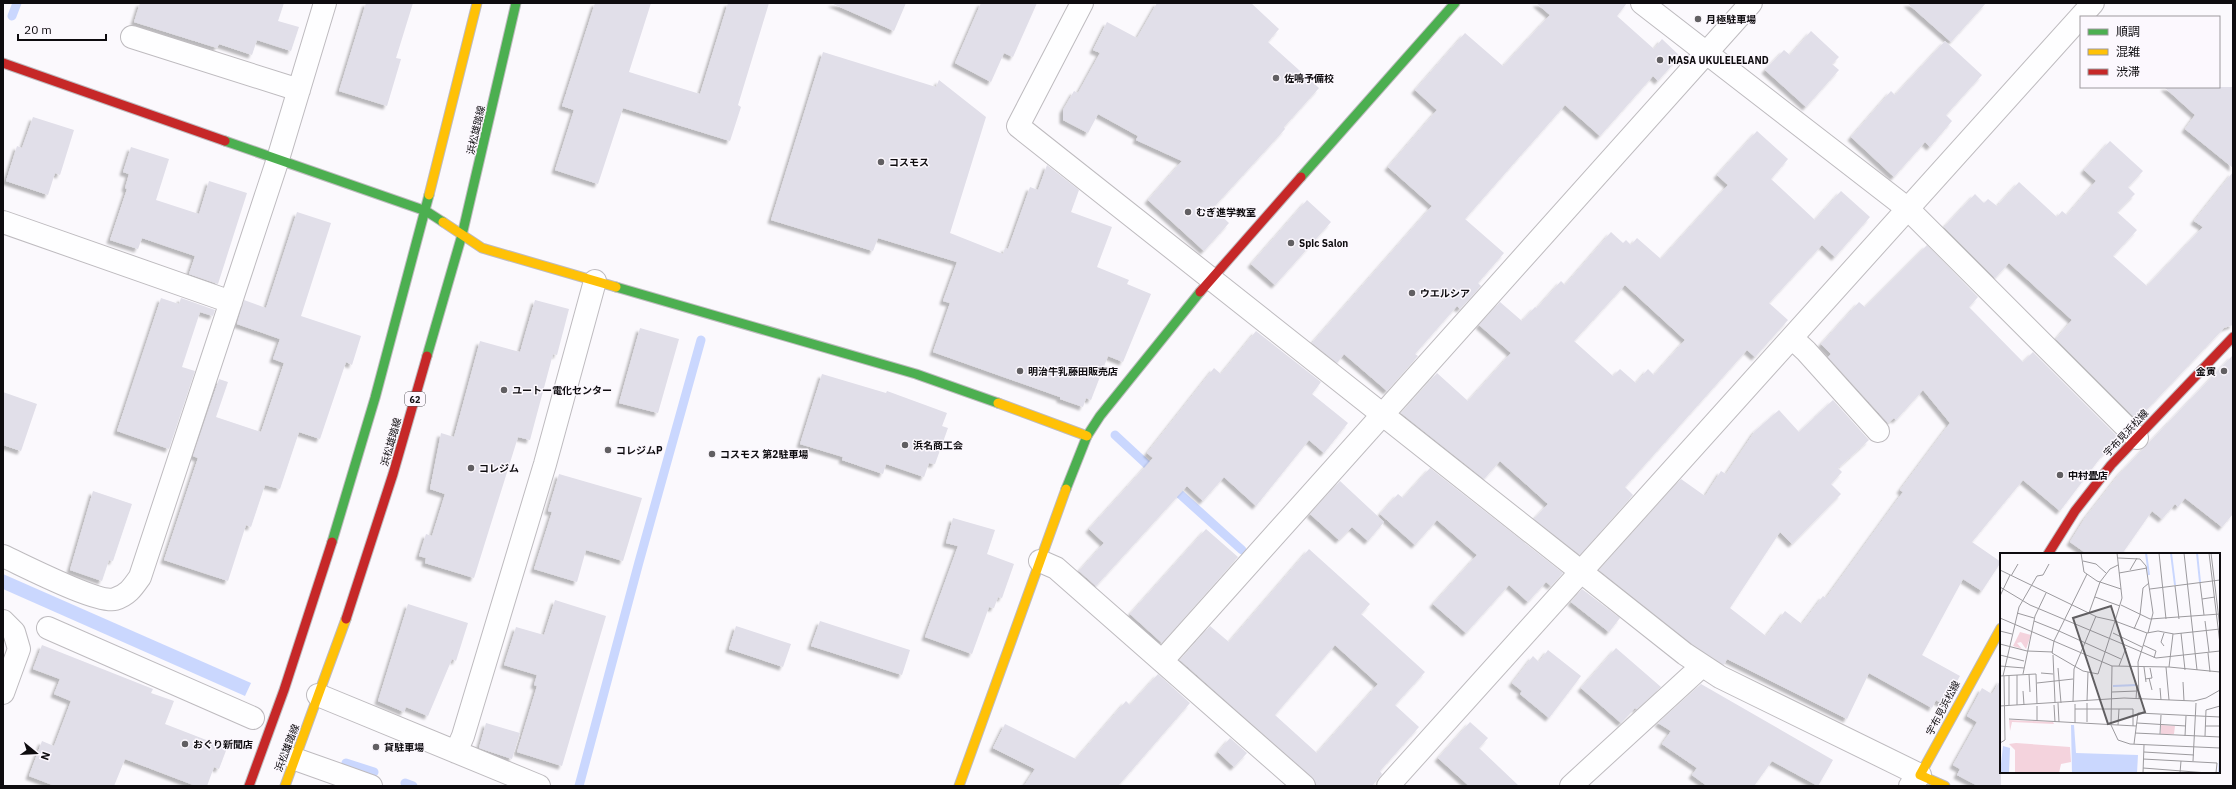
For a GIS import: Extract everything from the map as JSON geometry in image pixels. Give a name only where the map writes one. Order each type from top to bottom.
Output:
[{"type":"main road","points":[[249,786],[296,657],[328,559],[426,211],[477,3]]},
{"type":"main road","name":"浜松雄踏線","points":[[285,786],[380,516],[462,235],[516,3]]},
{"type":"main road","points":[[959,786],[1040,561],[1087,436],[1100,416],[1211,278],[1455,3]]},
{"type":"main road","points":[[3,63],[426,211],[482,248],[916,374],[1064,426],[1087,436]]},
{"type":"main road","name":"宇布見浜松線","points":[[2049,553],[2093,488],[2137,438],[2233,337]]},
{"type":"main road","name":"宇布見浜松線","points":[[1915,780],[2000,630]]},
{"type":"main road","points":[[1915,780],[1945,786]]},
{"type":"street","points":[[3,556],[97,598],[114,599],[130,592],[140,577],[278,159],[325,3]]},
{"type":"street","points":[[1082,3],[1018,126],[1702,666],[1915,780]]},
{"type":"street","points":[[1642,3],[1908,209],[2137,438]]},
{"type":"street","points":[[1162,660],[1751,3]]},
{"type":"street","points":[[2081,16],[2093,3]]},
{"type":"street","points":[[1388,786],[2080,17]]},
{"type":"street","points":[[132,37],[299,90]]},
{"type":"street","points":[[3,222],[231,302]]},
{"type":"street","points":[[456,752],[463,736],[545,464],[595,281]]},
{"type":"street","points":[[1792,338],[1806,351],[1878,432]]},
{"type":"street","points":[[1040,561],[1056,568],[1304,786]]},
{"type":"street","points":[[3,621],[14,632],[19,649],[3,693]]},
{"type":"street","points":[[48,628],[253,718]]},
{"type":"street","points":[[1571,786],[1702,666]]},
{"type":"street","points":[[318,695],[539,786]]},
{"type":"street","points":[[295,758],[371,786]]},
{"type":"water","points":[[3,574],[251,683],[245,696],[3,589]]},
{"type":"building","points":[[140,3],[284,3],[278,21],[299,27],[291,51],[257,40],[252,55],[219,44],[217,48],[134,22]]},
{"type":"building","points":[[366,3],[413,3],[396,58],[401,59],[387,106],[339,91]]},
{"type":"building","points":[[595,3],[651,3],[629,72],[700,94],[728,3],[769,3],[738,105],[741,107],[730,141],[623,108],[598,184],[555,170],[574,110],[562,106]]},
{"type":"building","points":[[831,3],[906,3],[894,31]]},
{"type":"building","points":[[981,3],[1037,3],[1013,57],[1004,53],[991,82],[955,63]]},
{"type":"building","points":[[1157,3],[1251,3],[1279,29],[1268,42],[1319,88],[1284,127],[1285,129],[1213,208],[1229,223],[1204,251],[1148,200],[1182,161],[1136,140],[1138,136],[1098,114],[1088,133],[1063,120],[1063,110],[1074,91],[1078,93],[1100,53],[1093,50],[1107,22],[1137,38]]},
{"type":"building","points":[[1536,3],[1627,3],[1617,16],[1654,49],[1662,39],[1680,56],[1658,81],[1653,76],[1600,136],[1565,105],[1465,219],[1504,253],[1478,283],[1481,286],[1460,309],[1457,306],[1415,354],[1418,356],[1387,391],[1344,354],[1337,363],[1312,343],[1432,206],[1388,167],[1437,110],[1415,90],[1465,33],[1503,66],[1550,15]]},
{"type":"building","points":[[1907,3],[1986,3],[1951,42]]},
{"type":"building","points":[[1811,31],[1839,57],[1832,64],[1839,70],[1806,107],[1765,70],[1784,50],[1790,55]]},
{"type":"building","points":[[1945,41],[1982,75],[1946,115],[1952,121],[1930,147],[1925,142],[1894,177],[1851,137],[1891,91],[1895,95]]},
{"type":"building","points":[[823,52],[936,87],[939,80],[986,117],[950,233],[1003,254],[1005,248],[1008,249],[1030,187],[1038,190],[1047,165],[1079,190],[1071,212],[1112,227],[1097,267],[1129,280],[1127,284],[1151,294],[1123,362],[1108,356],[1091,400],[1086,398],[1083,407],[1060,399],[1060,397],[933,352],[950,303],[943,301],[957,262],[878,238],[873,251],[771,220]]},
{"type":"building","points":[[2233,87],[2233,168],[2185,129],[2195,115],[2165,88]]},
{"type":"building","points":[[33,117],[74,130],[60,175],[55,173],[48,195],[6,181],[17,146],[22,148]]},
{"type":"building","points":[[1757,131],[1788,159],[1771,179],[1815,220],[1841,191],[1870,217],[1835,257],[1822,245],[1769,303],[1788,320],[1755,357],[1747,350],[1625,487],[1633,495],[1580,555],[1534,519],[1548,504],[1500,461],[1484,479],[1401,413],[1437,373],[1468,401],[1511,353],[1479,325],[1500,302],[1522,321],[1535,307],[1537,308],[1561,281],[1565,285],[1611,232],[1623,243],[1626,240],[1631,245],[1637,238],[1661,259],[1728,185],[1717,175]],"holes":[[[1625,285],[1685,340],[1654,375],[1648,369],[1636,383],[1620,369],[1613,376],[1574,341]]]},
{"type":"building","points":[[2110,141],[2143,171],[2128,187],[2135,194],[2117,212],[2137,230],[2113,256],[2147,286],[2203,227],[2194,221],[2233,172],[2233,325],[2224,328],[2137,420],[2056,339],[2072,320],[2009,263],[1995,278],[1944,227],[1975,194],[1984,203],[1988,199],[1997,206],[2019,182],[2057,217],[2062,211],[2067,215],[2096,181],[2084,170]]},
{"type":"building","points":[[131,147],[169,159],[156,200],[199,214],[209,181],[247,193],[218,284],[189,274],[195,256],[142,238],[138,249],[110,240],[127,189],[125,188],[129,174],[123,172]]},
{"type":"building","name":"Spic Salon","points":[[1307,200],[1331,222],[1275,285],[1251,264]]},
{"type":"building","points":[[297,212],[331,223],[301,316],[361,336],[352,365],[346,362],[320,439],[299,432],[280,489],[265,485],[251,527],[246,525],[228,581],[164,560],[198,458],[193,456],[219,379],[228,382],[216,417],[261,432],[284,363],[273,359],[280,339],[237,324],[244,300],[266,308]]},
{"type":"building","points":[[1927,245],[1978,297],[1969,307],[2023,362],[2033,352],[2119,438],[2101,457],[2060,511],[2023,480],[1972,542],[2000,561],[2000,564],[1982,591],[1963,579],[1922,655],[1960,676],[1944,705],[1936,700],[1932,708],[1869,673],[1847,719],[1727,659],[1724,665],[1692,644],[1599,570],[1681,479],[1705,496],[1721,471],[1726,474],[1755,431],[1779,410],[1799,432],[1833,400],[1869,440],[1838,468],[1842,472],[1831,484],[1841,494],[1792,544],[1780,532],[1730,608],[1766,636],[1785,611],[1802,624],[1823,596],[1826,598],[1903,492],[1900,490],[1950,423],[1923,390],[1896,420],[1894,418],[1888,423],[1828,357],[1831,354],[1821,344],[1859,302],[1865,307]]},
{"type":"building","points":[[161,298],[179,304],[181,298],[215,310],[213,316],[200,312],[182,367],[195,371],[169,449],[117,431]]},
{"type":"building","points":[[535,300],[569,309],[557,355],[553,354],[530,440],[518,437],[474,578],[425,563],[426,558],[419,556],[426,534],[432,536],[445,494],[430,489],[441,433],[454,437],[480,341],[520,352]]},
{"type":"building","points":[[640,328],[679,339],[658,413],[619,403]]},
{"type":"building","points":[[1256,331],[1321,382],[1312,394],[1348,423],[1324,453],[1309,440],[1256,506],[1224,477],[1203,501],[1187,486],[1096,586],[1079,571],[1104,543],[1089,529],[1153,458],[1147,453],[1214,368],[1221,374]]},
{"type":"building","points":[[2233,355],[2233,514],[2222,527],[2185,498],[2178,507],[2175,504],[2162,519],[2152,511],[2123,553],[2086,553],[2070,542],[2085,518],[2120,473]]},
{"type":"building","points":[[822,374],[886,393],[887,391],[947,413],[942,426],[948,428],[935,464],[929,463],[924,477],[886,464],[883,474],[842,460],[843,457],[800,444]]},
{"type":"building","points":[[3,392],[37,404],[21,451],[3,445]]},
{"type":"building","points":[[1430,468],[1563,573],[1551,586],[1546,582],[1528,602],[1509,585],[1466,633],[1433,604],[1477,555],[1437,520],[1415,545],[1380,514],[1398,494],[1403,498]]},
{"type":"building","points":[[559,474],[642,498],[623,561],[586,550],[577,582],[534,569],[552,512],[548,511]]},
{"type":"building","points":[[1340,481],[1384,522],[1368,541],[1352,527],[1339,540],[1310,514]]},
{"type":"building","points":[[93,491],[132,504],[113,561],[109,560],[102,581],[70,570]]},
{"type":"building","points":[[953,518],[995,530],[987,554],[1014,564],[1002,598],[998,597],[994,608],[989,607],[972,654],[925,637],[958,546],[946,543]]},
{"type":"building","points":[[1206,529],[1238,557],[1162,643],[1130,614]]},
{"type":"building","points":[[1309,549],[1370,604],[1361,614],[1425,672],[1395,705],[1419,727],[1380,771],[1382,774],[1372,786],[1317,786],[1312,777],[1180,660],[1210,626],[1229,642]],"holes":[[[1335,645],[1378,684],[1317,753],[1275,715]]]},
{"type":"building","points":[[1582,589],[1620,618],[1609,632],[1571,602]]},
{"type":"building","points":[[555,600],[606,616],[562,766],[517,752],[537,686],[534,685],[537,675],[504,665],[516,627],[544,635]]},
{"type":"building","points":[[408,604],[468,623],[456,661],[452,659],[428,716],[406,707],[404,712],[378,701]]},
{"type":"building","points":[[820,621],[910,650],[902,675],[811,646]]},
{"type":"building","points":[[736,626],[791,644],[783,667],[729,649]]},
{"type":"building","points":[[42,645],[153,689],[151,693],[174,701],[165,724],[227,748],[219,769],[214,767],[207,786],[196,786],[125,759],[114,786],[55,786],[29,776],[42,741],[54,746],[71,701],[54,694],[60,679],[33,669]]},
{"type":"building","points":[[1616,648],[1661,687],[1637,709],[1635,708],[1621,723],[1581,688]]},
{"type":"building","points":[[1548,650],[1581,676],[1549,718],[1520,694],[1522,691],[1512,683],[1533,656],[1539,662]]},
{"type":"building","points":[[1158,674],[1190,703],[1118,786],[1024,786],[1035,769],[993,748],[1005,724],[1076,759],[1126,701],[1130,705]]},
{"type":"building","points":[[2000,681],[2001,786],[1978,786],[1957,775],[1960,769],[1953,765],[1977,722],[1967,716],[1982,688],[1992,694]]},
{"type":"building","points":[[1701,684],[1833,760],[1818,786],[1772,761],[1754,786],[1707,786],[1692,775],[1697,768],[1662,744],[1671,731],[1658,723]]},
{"type":"building","points":[[1470,722],[1488,738],[1479,748],[1519,786],[1469,786],[1438,758]]},
{"type":"building","points":[[486,723],[520,733],[512,759],[479,748]]},
{"type":"building","points":[[1230,738],[1247,753],[1234,767],[1218,752]]},
{"type":"waterway","points":[[12,16],[17,3]]},
{"type":"waterway","points":[[579,786],[639,562],[701,340]]},
{"type":"waterway","points":[[1115,435],[1156,473]]},
{"type":"waterway","points":[[1172,487],[1242,550]]},
{"type":"waterway","points":[[346,763],[374,772]]},
{"type":"waterway","points":[[405,783],[413,786]]},
{"type":"traffic: fast","points":[[427,356],[462,235],[516,3]]},
{"type":"traffic: fast","points":[[1301,177],[1455,3]]},
{"type":"traffic: fast","points":[[225,141],[426,211],[443,222]]},
{"type":"traffic: fast","points":[[332,542],[375,398],[429,195]]},
{"type":"traffic: fast","points":[[616,287],[916,374],[998,403]]},
{"type":"traffic: fast","points":[[1066,489],[1087,436],[1100,416],[1200,292]]},
{"type":"traffic: slow","points":[[429,195],[477,3]]},
{"type":"traffic: slow","points":[[443,222],[482,248],[616,287]]},
{"type":"traffic: slow","points":[[998,403],[1087,436]]},
{"type":"traffic: slow","points":[[959,786],[1066,489]]},
{"type":"traffic: slow","points":[[285,786],[346,619]]},
{"type":"traffic: slow","points":[[1945,786],[1920,775],[2000,630]]},
{"type":"traffic: jam","points":[[3,63],[225,141]]},
{"type":"traffic: jam","points":[[1200,292],[1301,177]]},
{"type":"traffic: jam","points":[[2049,553],[2075,511],[2111,465],[2233,337]]},
{"type":"traffic: jam","points":[[346,619],[393,474],[427,356]]},
{"type":"traffic: jam","points":[[249,786],[284,690],[332,542]]},
{"type":"place","name":"月極駐車場","points":[[1698,19]]},
{"type":"place","name":"MASA UKULELELAND","points":[[1660,60]]},
{"type":"place","name":"佐鳴予備校","points":[[1276,78]]},
{"type":"place","name":"コスモス","points":[[881,162]]},
{"type":"place","name":"むぎ進学教室","points":[[1188,212]]},
{"type":"place","name":"Spic Salon","points":[[1291,243]]},
{"type":"place","name":"ウエルシア","points":[[1412,293]]},
{"type":"place","name":"明治牛乳藤田販売店","points":[[1020,371]]},
{"type":"place","name":"金寅","points":[[2224,371]]},
{"type":"place","name":"ユートー電化センター","points":[[504,390]]},
{"type":"place","name":"浜名商工会","points":[[905,445]]},
{"type":"place","name":"コレジムP","points":[[608,450]]},
{"type":"place","name":"コスモス 第2駐車場","points":[[712,454]]},
{"type":"place","name":"コレジム","points":[[471,468]]},
{"type":"place","name":"中村畳店","points":[[2060,475]]},
{"type":"place","name":"おぐり新聞店","points":[[185,744]]},
{"type":"place","name":"貸駐車場","points":[[376,747]]}]
